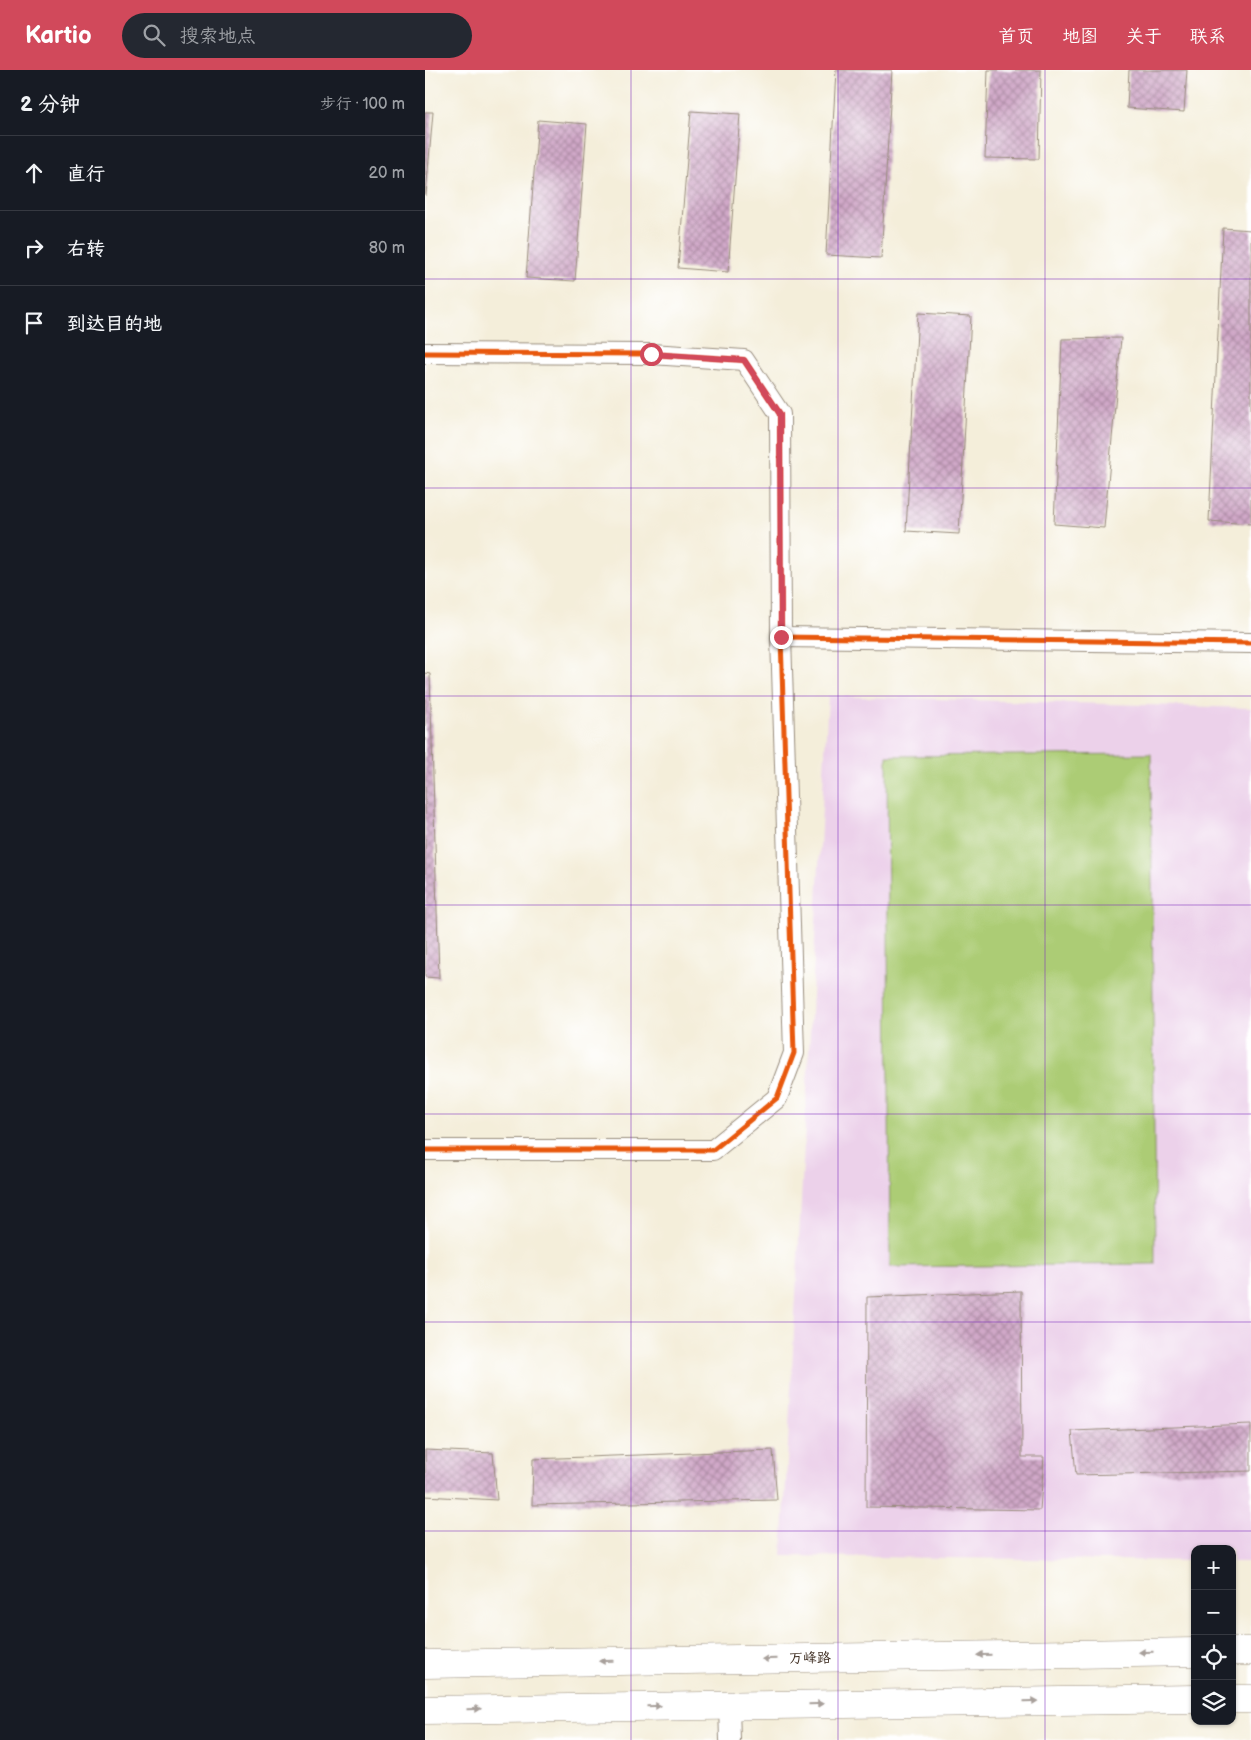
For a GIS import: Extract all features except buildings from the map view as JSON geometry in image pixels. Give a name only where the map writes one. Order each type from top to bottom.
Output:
[{"type":"main road","points":[[1236,1651],[1251,1651]]},
{"type":"main road","name":"万峰路","points":[[425,1664],[1191,1652]]},
{"type":"main road","points":[[1236,1699],[1251,1698]]},
{"type":"main road","points":[[425,1710],[1191,1699]]},
{"type":"street","points":[[425,353],[651,354],[744,360],[780,414],[781,637],[794,1053],[777,1098],[713,1150],[425,1150]]},
{"type":"street","points":[[781,637],[1251,643]]},
{"type":"street","points":[[729,1705],[730,1740]]},
{"type":"shaded area","points":[[828,696],[1251,708],[1251,1562],[1236,1562],[1236,1545],[1191,1545],[1191,1561],[782,1556]]},
{"type":"green space","points":[[1151,754],[1155,1264],[890,1267],[887,756]]},
{"type":"cycle path","points":[[425,353],[651,354],[744,360],[780,414],[781,637],[794,1053],[777,1098],[713,1150],[425,1150]]},
{"type":"cycle path","points":[[781,637],[1251,643]]},
{"type":"route","points":[[651,354],[744,360],[780,414],[781,637]]}]
